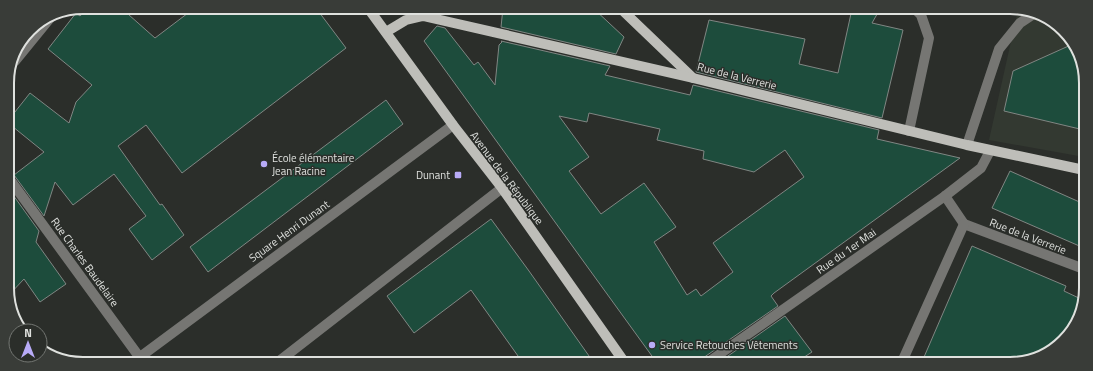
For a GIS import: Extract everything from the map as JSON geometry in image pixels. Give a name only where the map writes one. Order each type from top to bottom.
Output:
[{"type":"main road","name":"Avenue de la République","points":[[372,14],[453,125],[502,188],[622,357]]},
{"type":"main road","points":[[626,14],[693,78]]},
{"type":"main road","name":"Rue de la Verrerie","points":[[386,32],[406,20],[423,16],[693,78],[990,151],[1079,169]]},
{"type":"street","points":[[909,131],[929,38],[920,14]]},
{"type":"street","points":[[967,145],[999,49],[1020,23],[1030,17]]},
{"type":"street","points":[[20,55],[43,27]]},
{"type":"street","name":"Square Henri Dunant","points":[[144,357],[453,125]]},
{"type":"street","name":"Rue du 1er Mai","points":[[716,357],[945,196],[981,168],[990,151]]},
{"type":"street","name":"Rue Charles Baudelaire","points":[[14,185],[140,357]]},
{"type":"street","points":[[284,357],[502,188]]},
{"type":"street","points":[[905,357],[964,224],[945,196]]},
{"type":"street","name":"Rue de la Verrerie","points":[[964,224],[1079,267]]},
{"type":"shaded area","points":[[1017,15],[1037,19],[1045,23],[1062,37],[1072,52],[1078,69],[1079,156],[989,140]]},
{"type":"building","points":[[83,14],[128,14],[155,38],[187,14],[320,14],[346,48],[182,173],[146,125],[118,146],[160,205],[162,204],[184,235],[152,260],[129,229],[146,216],[114,174],[73,205],[55,182],[44,216],[14,175],[44,152],[14,128],[14,113],[30,93],[69,123],[76,102],[92,85],[48,49],[75,15],[80,16]]},
{"type":"building","points":[[502,14],[599,14],[624,37],[616,54],[501,27]]},
{"type":"building","points":[[851,14],[877,14],[872,23],[903,30],[882,118],[696,72],[709,20],[805,39],[799,64],[838,73]]},
{"type":"building","points":[[437,26],[445,28],[474,65],[478,62],[495,85],[499,45],[502,42],[501,41],[610,66],[605,75],[690,95],[693,85],[879,130],[877,139],[960,158],[774,293],[771,296],[778,306],[704,357],[653,357],[424,41]],"holes":[[[589,113],[660,129],[657,140],[704,151],[703,159],[754,172],[785,150],[804,177],[713,243],[733,272],[701,296],[696,289],[687,295],[654,242],[676,227],[644,183],[601,214],[569,171],[589,157],[559,116],[587,122]]]},
{"type":"building","points":[[1068,46],[1078,69],[1079,129],[1004,111],[1013,71]]},
{"type":"building","points":[[386,100],[403,124],[208,272],[190,247]]},
{"type":"building","points":[[1010,171],[1079,202],[1079,246],[992,208]]},
{"type":"building","points":[[14,196],[39,231],[36,242],[66,284],[40,302],[24,279],[14,290]]},
{"type":"building","points":[[491,219],[590,357],[519,357],[471,290],[414,333],[387,296]]},
{"type":"building","points":[[972,246],[1066,286],[1064,291],[1078,298],[1074,315],[1065,330],[1056,340],[1037,352],[1015,357],[924,357]]},
{"type":"building","points":[[785,316],[812,352],[804,357],[727,357]]},
{"type":"place","name":"École élémentaire Jean Racine","points":[[264,164]]},
{"type":"place","name":"Dunant","points":[[458,175]]},
{"type":"place","name":"Service Retouches Vêtements","points":[[652,345]]}]
